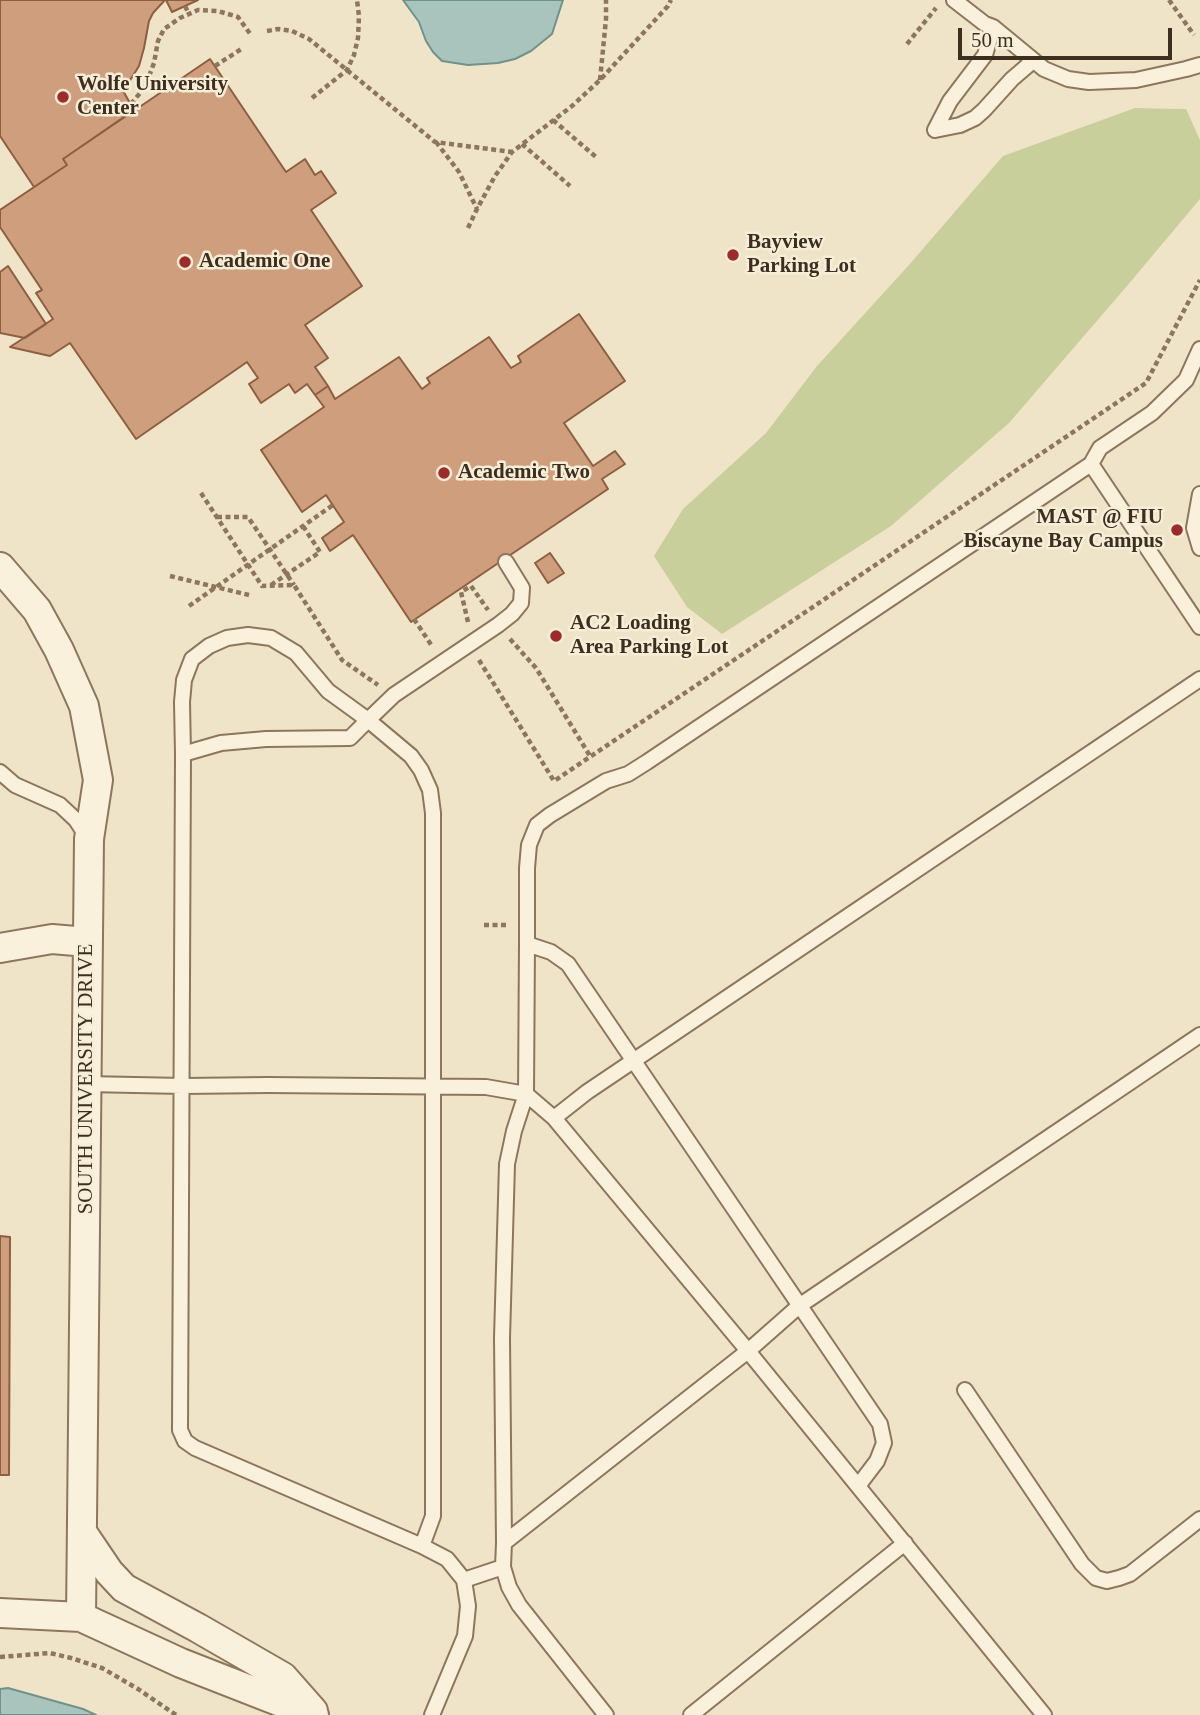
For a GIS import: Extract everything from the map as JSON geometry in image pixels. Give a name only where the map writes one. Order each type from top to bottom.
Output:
[{"type":"street","name":"SOUTH UNIVERSITY DRIVE","points":[[0,567],[37,610],[60,650],[85,706],[98,780],[89,839],[81,1617]]},
{"type":"street","points":[[0,948],[52,939],[87,942]]},
{"type":"street","points":[[82,1532],[109,1572],[124,1588],[283,1678],[315,1715]]},
{"type":"street","points":[[0,1613],[81,1617],[181,1663],[315,1715]]},
{"type":"lane","points":[[954,0],[993,27],[1044,69],[1068,79],[1089,82],[1136,80],[1200,65]]},
{"type":"lane","points":[[993,27],[985,55],[950,101],[935,130],[960,125],[975,118],[1033,61]]},
{"type":"lane","points":[[606,1715],[519,1605],[509,1587],[503,1567],[502,1338],[507,1164],[526,1094],[527,868],[529,845],[537,825],[606,781],[628,774],[648,762],[1091,464],[1100,448],[1152,413],[1186,380],[1200,349]]},
{"type":"lane","points":[[1091,464],[1200,627]]},
{"type":"lane","points":[[1200,494],[1194,528],[1200,548]]},
{"type":"lane","points":[[183,754],[222,743],[266,739],[350,738],[391,697],[512,614],[521,603],[522,588],[506,562]]},
{"type":"lane","points":[[422,1546],[433,1516],[433,813],[430,790],[411,756],[328,691],[296,653],[271,638],[248,635],[227,638],[209,646],[192,659],[184,680],[182,702],[180,1430],[185,1441],[195,1448],[447,1559],[464,1580],[468,1606],[466,1636],[432,1715]]},
{"type":"lane","points":[[554,1118],[587,1092],[1200,679]]},
{"type":"lane","points":[[0,772],[15,785],[60,805],[76,820],[89,839]]},
{"type":"lane","points":[[527,944],[551,952],[568,964],[880,1424],[884,1443],[877,1461],[858,1486]]},
{"type":"lane","points":[[504,1543],[748,1351],[799,1306],[1200,1035]]},
{"type":"lane","points":[[87,1084],[486,1087],[526,1094],[554,1118],[748,1351],[1044,1715]]},
{"type":"lane","points":[[965,1390],[1082,1564],[1096,1578],[1107,1581],[1130,1574],[1200,1519]]},
{"type":"lane","points":[[691,1715],[905,1544]]},
{"type":"lane","points":[[464,1580],[503,1567]]},
{"type":"path","points":[[312,98],[347,70],[355,55],[359,16],[357,0]]},
{"type":"path","points":[[600,80],[606,0]]},
{"type":"path","points":[[468,228],[495,176],[512,152],[600,80],[671,0]]},
{"type":"path","points":[[1169,0],[1195,35]]},
{"type":"path","points":[[185,6],[189,14]]},
{"type":"path","points":[[131,104],[145,87],[164,29],[180,18],[198,10],[218,10],[238,17],[251,34]]},
{"type":"path","points":[[907,44],[931,15]]},
{"type":"path","points":[[267,31],[292,31],[309,39],[435,142],[459,172],[477,209]]},
{"type":"path","points":[[215,66],[243,48]]},
{"type":"path","points":[[554,120],[596,157]]},
{"type":"path","points":[[435,142],[512,152]]},
{"type":"path","points":[[522,144],[570,186]]},
{"type":"path","points":[[590,756],[536,668],[498,625],[471,586],[461,592],[477,656],[554,782],[1146,383],[1200,280]]},
{"type":"path","points":[[201,493],[262,586],[295,585]]},
{"type":"path","points":[[189,606],[332,505]]},
{"type":"path","points":[[217,517],[248,517],[342,660],[383,688],[391,697]]},
{"type":"path","points":[[270,586],[320,552],[303,526]]},
{"type":"path","points":[[170,576],[248,595]]},
{"type":"path","points":[[414,620],[436,653]]},
{"type":"path","points":[[0,1657],[50,1653],[102,1668],[176,1715]]},
{"type":"green space","points":[[1135,108],[1186,109],[1200,140],[1200,199],[1009,423],[891,526],[722,634],[687,607],[654,556],[683,509],[766,433],[817,366],[1003,156]]},
{"type":"water","points":[[403,0],[563,0],[552,34],[531,51],[498,63],[468,65],[442,61],[433,52],[419,22]]},
{"type":"water","points":[[8,1688],[96,1715],[0,1715],[0,1689]]},
{"type":"building","name":"Wolfe University Center","points":[[0,0],[165,0],[149,21],[139,66],[122,89],[134,110],[63,159],[67,165],[34,187],[0,136]]},
{"type":"building","name":"Wolfe University Center","points":[[166,0],[198,0],[172,12]]},
{"type":"building","name":"Academic One","points":[[210,59],[286,172],[305,159],[315,175],[321,171],[336,193],[311,210],[362,286],[305,325],[328,358],[315,367],[328,386],[315,395],[307,384],[295,393],[289,384],[261,403],[249,384],[258,378],[247,362],[136,439],[70,343],[50,356],[10,347],[53,319],[36,293],[42,290],[0,227],[0,210],[67,165],[63,159]]},
{"type":"building","points":[[8,266],[46,324],[25,338],[0,333],[0,272]]},
{"type":"building","name":"Academic Two","points":[[579,314],[625,381],[564,423],[593,466],[615,451],[625,464],[602,479],[608,489],[411,622],[353,535],[330,551],[322,538],[344,522],[326,495],[302,512],[261,450],[324,407],[315,395],[328,386],[335,399],[399,357],[422,389],[430,383],[427,378],[489,337],[511,368],[521,362],[518,356]]},
{"type":"building","points":[[550,553],[564,573],[548,583],[535,563]]},
{"type":"building","points":[[0,1236],[10,1237],[9,1475],[0,1475]]},
{"type":"place","name":"Wolfe University Center","points":[[63,97]]},
{"type":"place","name":"Bayview Parking Lot","points":[[733,255]]},
{"type":"place","name":"Academic One","points":[[185,262]]},
{"type":"place","name":"Academic Two","points":[[444,473]]},
{"type":"place","name":"MAST @ FIU Biscayne Bay Campus","points":[[1177,530]]},
{"type":"place","name":"AC2 Loading Area Parking Lot","points":[[556,636]]}]
